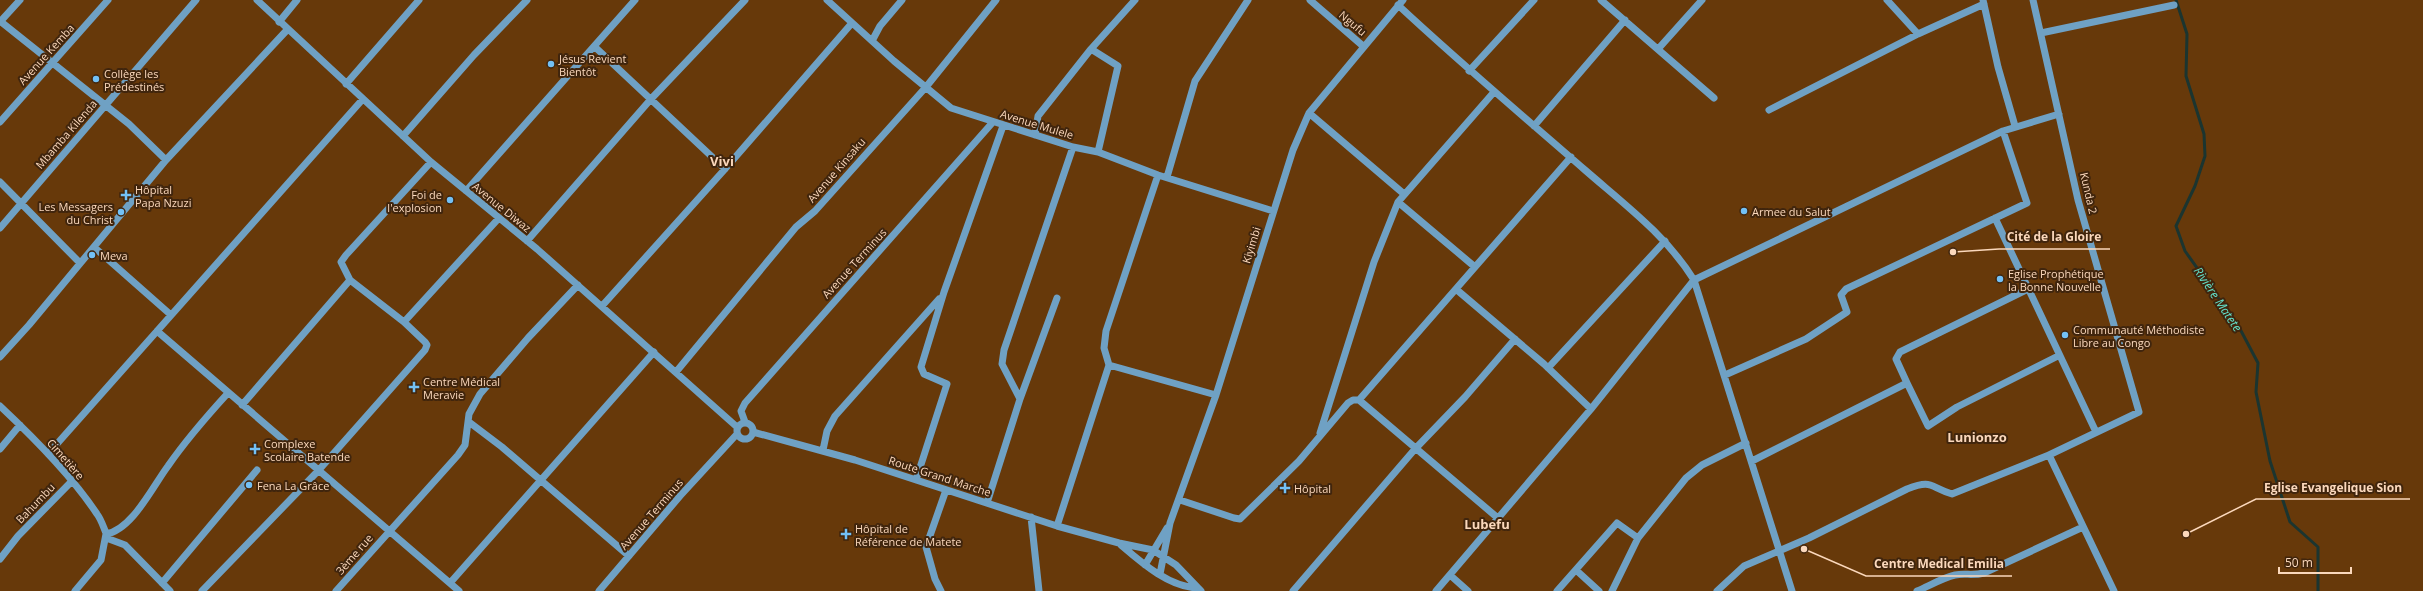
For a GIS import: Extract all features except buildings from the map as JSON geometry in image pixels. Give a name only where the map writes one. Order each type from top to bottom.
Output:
[{"type":"street","points":[[20,0],[0,21],[106,105],[166,160]]},
{"type":"street","name":"Avenue Kemba","points":[[0,122],[108,0]]},
{"type":"street","name":"Mbamba Kilenda","points":[[0,228],[196,0]]},
{"type":"street","name":"Avenue Diwaz","points":[[257,0],[362,100],[431,162],[527,241],[602,306],[676,372],[737,431]]},
{"type":"street","points":[[279,22],[297,0]]},
{"type":"street","points":[[346,84],[419,0]]},
{"type":"street","points":[[403,136],[474,55],[527,0]]},
{"type":"street","points":[[466,191],[636,0]]},
{"type":"street","points":[[527,241],[651,99],[745,0]]},
{"type":"street","name":"Avenue Mulele","points":[[827,0],[872,41],[951,108],[1002,126],[1073,147],[1098,152],[1158,175],[1273,211]]},
{"type":"street","points":[[872,41],[880,26],[902,0]]},
{"type":"street","name":"Avenue Kinsaku","points":[[676,372],[796,227],[816,211],[926,87],[996,0]]},
{"type":"street","points":[[1035,135],[1038,116],[1091,49],[1135,0]]},
{"type":"street","points":[[1167,177],[1195,81],[1248,0]]},
{"type":"street","name":"Ngufu","points":[[1310,0],[1363,46]]},
{"type":"street","points":[[1469,71],[1534,0]]},
{"type":"street","points":[[1602,0],[1659,48],[1714,98]]},
{"type":"street","points":[[1659,48],[1702,0]]},
{"type":"street","points":[[1887,0],[1918,34]]},
{"type":"street","name":"Kunda 2","points":[[2033,0],[2078,200],[2139,412],[2096,432]]},
{"type":"street","points":[[1769,110],[1984,2],[2015,126]]},
{"type":"street","points":[[1400,3],[1469,71],[1571,157],[1665,241],[1680,258],[1694,280],[1792,591]]},
{"type":"street","name":"Kiyimbi","points":[[1145,565],[1170,523],[1180,500],[1216,395],[1293,150],[1309,114],[1363,46],[1400,3]]},
{"type":"street","points":[[2041,34],[2174,5]]},
{"type":"street","points":[[1534,126],[1625,20]]},
{"type":"street","points":[[602,306],[725,169],[852,23]]},
{"type":"street","points":[[0,357],[166,160],[287,30]]},
{"type":"street","points":[[595,47],[725,169]]},
{"type":"street","points":[[1091,49],[1118,66],[1098,152]]},
{"type":"street","points":[[1318,437],[1374,262],[1398,202],[1494,92]]},
{"type":"street","points":[[48,454],[362,100]]},
{"type":"street","points":[[1309,114],[1404,194]]},
{"type":"street","points":[[1436,591],[1499,519],[1591,409],[1694,280],[2003,131],[2015,126],[2058,114]]},
{"type":"street","name":"Avenue Terminus","points":[[599,591],[745,422],[741,411],[744,403],[992,122]]},
{"type":"street","points":[[916,480],[947,384],[924,374],[921,367],[944,292],[1002,126]]},
{"type":"street","points":[[1725,375],[1806,339],[1831,324],[1847,312],[1841,295],[1846,289],[2027,203],[2003,131]]},
{"type":"street","points":[[1020,399],[1002,364],[1004,350],[1073,147]]},
{"type":"street","points":[[1360,400],[1571,157]]},
{"type":"street","points":[[202,591],[318,471],[426,348],[425,342],[404,322],[350,280],[343,268],[342,262],[346,255],[431,162]]},
{"type":"street","points":[[1057,526],[1109,365],[1104,348],[1106,331],[1158,175]]},
{"type":"street","points":[[0,182],[80,263]]},
{"type":"street","points":[[1398,202],[1475,268]]},
{"type":"street","points":[[404,322],[498,218]]},
{"type":"street","points":[[1717,591],[1744,566],[1922,483],[1933,484],[1952,494],[2049,455],[2096,432],[2058,356],[1995,218]]},
{"type":"street","points":[[1548,368],[1665,241]]},
{"type":"street","points":[[94,247],[171,315]]},
{"type":"street","points":[[242,405],[350,280]]},
{"type":"street","name":"3ème rue","points":[[336,591],[388,531],[458,455],[465,445],[469,414],[480,394],[528,338],[578,285]]},
{"type":"street","points":[[2028,289],[1900,352],[1896,359],[1928,426],[1957,407],[2058,356]]},
{"type":"street","points":[[1457,290],[1548,368],[1591,409]]},
{"type":"street","points":[[823,450],[827,431],[835,416],[935,306],[944,292]]},
{"type":"street","points":[[987,503],[1020,399],[1057,298]]},
{"type":"street","points":[[157,331],[459,591]]},
{"type":"street","points":[[1293,591],[1415,449],[1465,396],[1515,339]]},
{"type":"street","points":[[450,583],[542,481],[654,352]]},
{"type":"street","points":[[1109,365],[1216,395]]},
{"type":"street","points":[[1752,461],[1907,383]]},
{"type":"street","points":[[106,534],[114,533],[140,508],[168,466],[201,423],[228,393]]},
{"type":"street","points":[[1180,500],[1240,519],[1299,461],[1348,403],[1353,400],[1360,400],[1415,449],[1499,519]]},
{"type":"street","name":"Cimetière","points":[[0,406],[48,454],[99,516],[106,534]]},
{"type":"street","points":[[469,422],[542,481],[629,556]]},
{"type":"street","points":[[737,431],[740,438],[746,439],[751,437],[753,432],[751,425],[745,422]]},
{"type":"street","points":[[0,449],[20,425]]},
{"type":"street","name":"Route Grand Marche","points":[[753,432],[823,450],[1057,526],[1119,543],[1153,550],[1163,555],[1184,572],[1200,590]]},
{"type":"street","points":[[1612,591],[1638,538],[1686,478],[1702,465],[1746,443]]},
{"type":"street","points":[[2049,455],[2114,591]]},
{"type":"street","points":[[162,583],[256,470]]},
{"type":"street","name":"Bahumbu","points":[[0,558],[18,536],[71,482]]},
{"type":"street","points":[[941,591],[935,579],[926,547],[946,490]]},
{"type":"street","points":[[1031,517],[1039,591]]},
{"type":"street","name":"Kiyimbi","points":[[1160,574],[1170,523]]},
{"type":"street","points":[[1557,591],[1618,523],[1638,538]]},
{"type":"street","points":[[1917,591],[1953,576],[1962,574],[1974,576],[1984,573],[2083,527]]},
{"type":"street","points":[[106,534],[109,539],[125,546],[170,591]]},
{"type":"street","points":[[75,591],[101,560],[106,534]]},
{"type":"street","name":"Route Grand Marche","points":[[1119,543],[1145,565],[1182,587],[1200,590]]},
{"type":"street","points":[[1576,570],[1599,591]]},
{"type":"street","points":[[1450,575],[1468,591]]},
{"type":"waterway","name":"Rivière Matete","points":[[2176,0],[2187,34],[2186,76],[2204,134],[2205,156],[2195,186],[2176,226],[2185,251],[2239,327],[2258,363],[2256,392],[2270,461],[2290,522],[2318,547],[2318,591]]},
{"type":"place","name":"Jésus Revient Bientôt","points":[[551,64]]},
{"type":"place","name":"Collège les Prédestinés","points":[[96,79]]},
{"type":"place","name":"Hôpital Papa Nzuzi","points":[[126,195]]},
{"type":"place","name":"Foi de l'explosion","points":[[450,200]]},
{"type":"place","name":"Armee du Salut","points":[[1744,211]]},
{"type":"place","name":"Les Messagers du Christ","points":[[121,212]]},
{"type":"place","name":"Cité de la Gloire","points":[[1953,252]]},
{"type":"place","name":"Meva","points":[[92,255]]},
{"type":"place","name":"Eglise Prophétique la Bonne Nouvelle","points":[[2000,279]]},
{"type":"place","name":"Communauté Méthodiste Libre au Congo","points":[[2065,335]]},
{"type":"place","name":"Centre Médical Meravie","points":[[414,387]]},
{"type":"place","name":"Complexe Scolaire Batende","points":[[255,449]]},
{"type":"place","name":"Fena La Grâce","points":[[249,485]]},
{"type":"place","name":"Hôpital","points":[[1285,488]]},
{"type":"place","name":"Hôpital de Référence de Matete","points":[[846,534]]},
{"type":"place","name":"Eglise Evangelique Sion","points":[[2186,534]]},
{"type":"place","name":"Centre Medical Emilia","points":[[1804,549]]},
{"type":"district","name":"Vivi","points":[[722,161]]},
{"type":"district","name":"Lunionzo","points":[[1977,437]]},
{"type":"district","name":"Lubefu","points":[[1487,524]]}]
